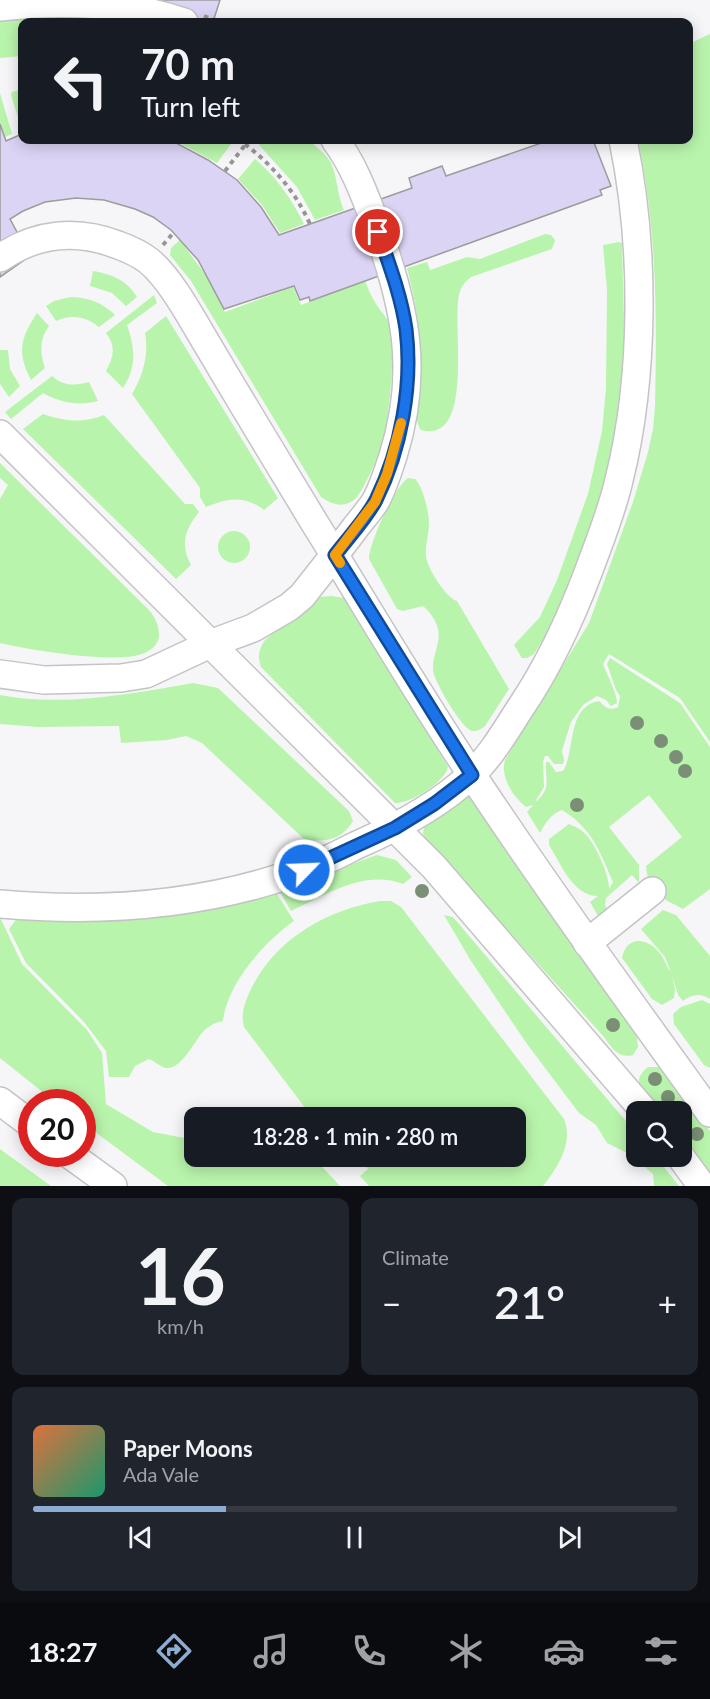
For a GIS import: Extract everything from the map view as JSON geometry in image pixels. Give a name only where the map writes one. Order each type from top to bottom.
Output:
[{"type":"lane","points":[[0,7],[40,2],[97,4],[152,12],[171,18]]},
{"type":"lane","points":[[0,674],[44,680],[122,678],[146,674],[210,644],[254,628],[289,607],[302,596],[375,502],[397,443],[404,409],[408,351],[397,287],[388,260],[356,175],[349,159],[338,144]]},
{"type":"lane","points":[[0,904],[109,907],[198,897],[264,882],[304,870],[395,828],[434,804],[472,775],[486,759],[526,700],[572,615],[619,482],[634,408],[638,334],[635,229],[624,144]]},
{"type":"lane","points":[[0,258],[19,246],[39,238],[83,235],[134,251],[150,261],[161,273],[472,775],[587,944],[710,1113]]},
{"type":"lane","points":[[0,434],[434,867],[636,1101]]},
{"type":"lane","points":[[587,944],[652,891]]},
{"type":"lane","points":[[0,1101],[18,1114]]},
{"type":"lane","points":[[87,1167],[113,1186]]},
{"type":"lane","points":[[688,1167],[702,1186]]},
{"type":"path","points":[[225,171],[245,144],[263,158],[285,182],[310,224]]},
{"type":"green space","points":[[90,16],[90,18],[18,18],[18,56],[0,58],[0,21],[23,17]]},
{"type":"green space","points":[[710,34],[710,742],[680,698],[609,654],[603,664],[614,689],[617,703],[611,706],[606,700],[597,696],[583,705],[571,722],[562,751],[563,764],[554,764],[548,756],[545,756],[543,762],[544,787],[535,802],[546,788],[546,762],[549,762],[556,772],[563,771],[581,712],[589,705],[599,701],[608,708],[618,707],[620,696],[607,664],[610,658],[680,703],[710,747],[710,889],[683,909],[657,894],[653,889],[647,876],[646,866],[682,837],[649,795],[609,827],[639,865],[639,883],[632,875],[606,898],[605,905],[609,912],[598,916],[590,902],[598,896],[589,895],[575,885],[549,845],[549,839],[569,824],[582,831],[592,842],[599,855],[609,889],[613,882],[594,842],[581,825],[562,810],[549,819],[540,833],[527,812],[533,805],[526,807],[517,798],[506,780],[504,766],[505,760],[589,623],[633,502],[648,452],[655,407],[656,306],[649,206],[639,144],[693,144],[693,42]]},
{"type":"green space","points":[[18,90],[18,118],[11,95],[12,92]]},
{"type":"green space","points":[[0,93],[12,134],[0,139]]},
{"type":"green space","points":[[182,144],[231,144],[217,163]]},
{"type":"green space","points":[[314,144],[332,164],[344,210],[315,220],[297,187],[259,145]]},
{"type":"green space","points":[[255,159],[283,189],[304,224],[280,233],[262,205],[238,179]]},
{"type":"green space","points":[[545,234],[551,235],[555,240],[552,249],[471,277],[462,287],[458,305],[458,376],[455,400],[449,418],[438,429],[421,430],[416,412],[421,362],[420,335],[407,268],[427,262],[430,270],[467,257],[480,259]]},
{"type":"green space","points":[[180,240],[207,277],[225,312],[293,287],[301,305],[365,281],[390,326],[392,337],[391,383],[381,447],[363,488],[351,502],[342,505],[329,502],[321,497],[191,281],[170,255],[171,248]]},
{"type":"green space","points":[[622,243],[623,368],[620,409],[609,472],[590,536],[565,597],[534,654],[522,658],[514,645],[540,617],[557,580],[588,494],[602,431],[606,388],[607,290],[603,245]]},
{"type":"green space","points":[[93,271],[118,279],[137,297],[126,306],[112,293],[90,286]]},
{"type":"green space","points":[[154,295],[157,303],[127,325],[132,342],[133,365],[123,388],[106,371],[111,361],[113,347],[106,333]]},
{"type":"green space","points":[[70,297],[95,302],[115,315],[99,327],[89,320],[78,317],[67,317],[56,321],[46,306],[54,301]]},
{"type":"green space","points":[[37,313],[49,326],[43,336],[41,346],[45,368],[31,380],[24,361],[22,346],[27,330]]},
{"type":"green space","points":[[166,316],[278,498],[264,510],[243,500],[229,500],[206,507],[200,497],[200,488],[132,394],[144,365],[145,333]]},
{"type":"green space","points":[[0,350],[8,350],[10,369],[20,386],[9,397],[0,384]]},
{"type":"green space","points":[[52,376],[60,382],[69,384],[89,382],[98,401],[70,403],[43,393],[11,419],[5,412]]},
{"type":"green space","points":[[43,414],[73,420],[88,420],[104,415],[185,504],[193,504],[199,512],[187,531],[185,544],[191,565],[176,579],[23,429]]},
{"type":"green space","points":[[0,463],[149,610],[159,631],[158,641],[151,649],[129,657],[93,657],[0,643],[0,499],[8,485],[0,478]]},
{"type":"green space","points":[[408,478],[418,482],[427,507],[429,523],[426,556],[430,568],[443,589],[457,601],[509,689],[485,726],[477,731],[472,731],[461,722],[438,684],[433,665],[439,634],[432,616],[423,606],[403,611],[397,609],[369,559],[373,541],[384,516],[396,492]]},
{"type":"green space","points":[[234,531],[245,536],[250,547],[245,558],[234,563],[223,558],[218,547],[223,536]]},
{"type":"green space","points":[[316,597],[344,598],[351,605],[448,767],[441,779],[434,785],[409,800],[395,803],[261,667],[259,653],[265,640]]},
{"type":"green space","points":[[193,683],[218,688],[349,811],[353,821],[349,827],[332,839],[319,841],[304,839],[202,743],[186,736],[167,740],[121,743],[119,726],[38,727],[0,724],[0,695],[48,700],[97,698]]},
{"type":"green space","points":[[465,795],[477,800],[637,1037],[638,1047],[633,1055],[619,1054],[613,1049],[427,841],[423,834],[425,821]]},
{"type":"green space","points":[[377,855],[396,860],[412,877],[403,884],[389,880],[360,882],[331,891],[291,911],[279,890]]},
{"type":"green space","points":[[275,891],[294,921],[259,952],[239,979],[226,1007],[223,1021],[211,1025],[204,1031],[177,1065],[166,1068],[149,1059],[135,1066],[129,1077],[109,1077],[106,1051],[84,1022],[26,963],[9,929],[18,917]]},
{"type":"green space","points":[[391,901],[401,907],[564,1119],[567,1128],[565,1146],[554,1171],[543,1186],[369,1186],[360,1176],[368,1169],[366,1167],[526,1167],[526,1107],[304,1107],[244,1027],[243,1011],[246,1001],[252,987],[275,954],[306,929],[323,919],[360,905]]},
{"type":"green space","points":[[663,910],[676,915],[710,956],[710,999],[696,995],[683,1001],[678,995],[672,975],[674,998],[662,1005],[652,999],[622,958],[624,951],[632,942],[642,941],[658,951],[671,972],[665,957],[641,929]]},
{"type":"green space","points":[[444,915],[453,917],[626,1121],[626,1152],[607,1143],[596,1125],[579,1113],[527,1044],[471,961]]},
{"type":"green space","points":[[0,917],[22,964],[87,1030],[102,1053],[106,1104],[153,1132],[184,1138],[184,1167],[322,1167],[340,1186],[168,1186],[96,1133],[96,1089],[39,1089],[0,1058]]},
{"type":"green space","points":[[702,1000],[710,1004],[710,1068],[704,1065],[674,1024],[673,1014],[681,1007]]},
{"type":"green space","points":[[648,1067],[659,1067],[664,1070],[687,1101],[652,1101],[639,1085]]},
{"type":"green space","points":[[692,1107],[710,1131],[710,1177],[692,1153]]},
{"type":"green space","points":[[0,1149],[18,1162],[18,1167],[25,1167],[51,1186],[0,1186]]},
{"type":"green space","points":[[645,1167],[664,1167],[679,1186],[654,1186],[653,1174]]},
{"type":"building","points":[[140,0],[220,0],[214,18],[134,18]]},
{"type":"building","points":[[0,124],[6,141],[18,136],[18,144],[178,144],[208,160],[237,180],[261,207],[279,235],[412,188],[409,178],[442,166],[446,176],[538,144],[595,144],[611,186],[600,190],[602,195],[310,301],[309,297],[300,300],[294,286],[224,309],[198,260],[171,230],[153,217],[104,200],[76,198],[45,202],[10,219],[30,256],[0,277]]},
{"type":"slow traffic","points":[[340,563],[335,555],[375,502],[387,474],[401,423]]},
{"type":"route","points":[[304,870],[395,828],[434,804],[472,775],[335,555],[375,502],[397,443],[404,409],[408,351],[405,328],[397,287],[378,232]]}]
